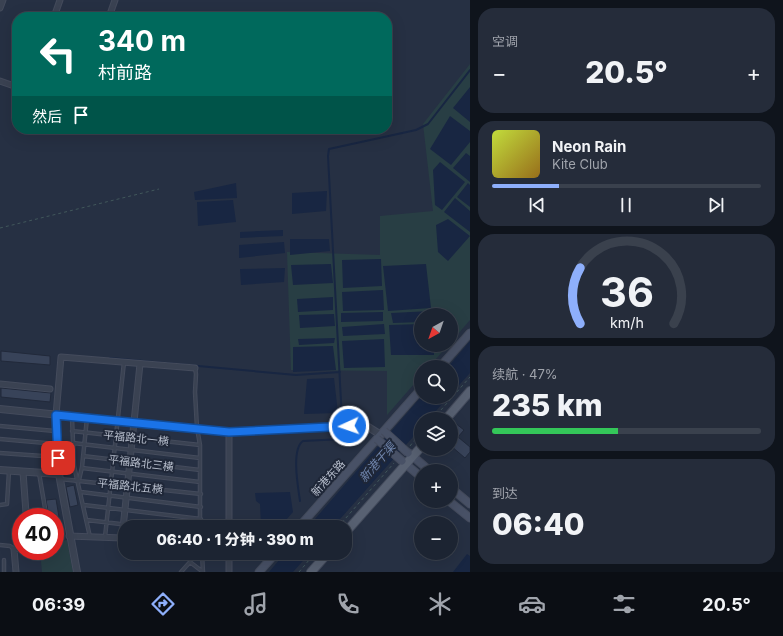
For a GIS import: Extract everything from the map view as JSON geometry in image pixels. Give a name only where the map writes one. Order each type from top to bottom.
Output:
[{"type":"main road","points":[[446,360],[470,333]]},
{"type":"main road","points":[[452,412],[470,392]]},
{"type":"main road","name":"新港东路","points":[[305,520],[414,397]]},
{"type":"main road","points":[[380,435],[407,451],[422,464]]},
{"type":"main road","points":[[380,435],[398,461],[414,472]]},
{"type":"main road","points":[[352,525],[414,455]]},
{"type":"main road","points":[[458,494],[470,504]]},
{"type":"main road","points":[[458,508],[470,518]]},
{"type":"main road","points":[[259,572],[270,560]]},
{"type":"main road","points":[[311,572],[322,560]]},
{"type":"street","points":[[0,8],[3,0]]},
{"type":"street","points":[[56,12],[60,0]]},
{"type":"street","points":[[111,12],[115,0]]},
{"type":"street","points":[[0,81],[12,85]]},
{"type":"street","points":[[77,572],[69,536],[59,476],[56,415],[61,357],[195,368]]},
{"type":"street","points":[[124,520],[140,364]]},
{"type":"street","points":[[0,384],[50,389]]},
{"type":"street","points":[[0,409],[229,432],[364,425],[380,435]]},
{"type":"street","points":[[229,432],[229,520]]},
{"type":"street","points":[[0,470],[59,476]]},
{"type":"street","points":[[23,472],[26,508]]},
{"type":"street","points":[[69,536],[118,538]]},
{"type":"street","points":[[15,560],[16,572]]},
{"type":"street","points":[[229,560],[229,572]]},
{"type":"lane","points":[[104,538],[124,362]]},
{"type":"lane","points":[[84,505],[200,519],[200,445],[197,428],[195,368]]},
{"type":"lane","points":[[72,416],[74,466],[91,537]]},
{"type":"lane","points":[[78,481],[82,468],[87,417]]},
{"type":"lane","points":[[0,426],[57,431]]},
{"type":"lane","name":"平福路北一横","points":[[72,431],[200,445]]},
{"type":"lane","points":[[0,439],[57,444]]},
{"type":"lane","points":[[73,443],[200,458]]},
{"type":"lane","points":[[0,453],[58,458]]},
{"type":"lane","name":"平福路北三横","points":[[83,456],[200,470]]},
{"type":"lane","points":[[82,468],[200,482]]},
{"type":"lane","points":[[0,505],[8,504],[9,471]]},
{"type":"lane","points":[[39,473],[45,508]]},
{"type":"lane","name":"平福路北五横","points":[[59,476],[78,481],[201,494]]},
{"type":"lane","points":[[81,492],[201,507]]},
{"type":"lane","points":[[87,520],[118,523]]},
{"type":"lane","points":[[0,545],[12,548]]},
{"type":"lane","points":[[4,560],[4,572]]},
{"type":"lane","points":[[202,560],[203,572]]},
{"type":"lane","points":[[181,572],[190,562],[203,572]]},
{"type":"path","points":[[0,228],[159,189]]},
{"type":"path","points":[[439,412],[470,377]]},
{"type":"path","points":[[407,451],[414,442]]},
{"type":"path","points":[[344,520],[398,461]]},
{"type":"path","points":[[298,572],[309,560]]},
{"type":"green space","points":[[470,64],[470,320],[458,334],[458,308],[414,308],[414,352],[442,352],[435,360],[414,360],[414,384],[387,415],[387,371],[291,370],[287,252],[380,255],[380,216],[433,211],[423,124]]},
{"type":"green space","points":[[64,540],[67,540],[73,572],[42,572],[41,560],[64,560]]},
{"type":"water","points":[[470,87],[470,122],[453,108]]},
{"type":"water","points":[[450,116],[470,131],[470,142],[451,165],[430,149]]},
{"type":"water","points":[[466,153],[470,156],[470,182],[453,168]]},
{"type":"water","points":[[440,162],[465,182],[442,210],[435,205],[433,170]]},
{"type":"water","points":[[236,183],[237,198],[195,200],[194,192]]},
{"type":"water","points":[[468,183],[470,185],[470,207],[457,197]]},
{"type":"water","points":[[327,191],[326,211],[292,214],[292,193]]},
{"type":"water","points":[[455,198],[470,211],[470,232],[444,212]]},
{"type":"water","points":[[233,200],[236,222],[198,226],[197,202]]},
{"type":"water","points":[[448,219],[470,236],[448,261],[438,252],[436,225]]},
{"type":"water","points":[[283,230],[283,236],[240,238],[240,232]]},
{"type":"water","points":[[290,239],[329,239],[330,251],[290,255]]},
{"type":"water","points":[[284,242],[285,253],[239,258],[239,245]]},
{"type":"water","points":[[381,259],[382,286],[343,288],[342,260]]},
{"type":"water","points":[[331,264],[333,283],[293,285],[291,265]]},
{"type":"water","points":[[426,264],[431,308],[388,311],[383,266]]},
{"type":"water","points":[[285,268],[284,282],[241,285],[240,269]]},
{"type":"water","points":[[383,290],[384,310],[343,311],[342,292]]},
{"type":"water","points":[[333,297],[333,310],[298,312],[297,299]]},
{"type":"water","points":[[383,312],[383,321],[341,322],[341,313]]},
{"type":"water","points":[[414,312],[414,322],[393,323],[391,313]]},
{"type":"water","points":[[334,314],[335,326],[300,328],[299,315]]},
{"type":"water","points":[[384,324],[385,334],[343,336],[342,327]]},
{"type":"water","points":[[414,324],[414,352],[434,352],[434,355],[391,355],[389,325]]},
{"type":"water","points":[[335,338],[334,343],[299,345],[298,339]]},
{"type":"water","points":[[384,339],[385,367],[344,368],[342,341]]},
{"type":"water","points":[[470,341],[470,373],[458,386],[458,360],[454,360]]},
{"type":"water","points":[[333,346],[336,370],[293,372],[293,347]]},
{"type":"water","points":[[334,378],[338,413],[304,414],[307,379]]},
{"type":"water","name":"新港干渠","points":[[415,404],[442,404],[435,412],[414,412],[414,436],[339,520],[314,520]]},
{"type":"water","points":[[290,492],[293,512],[286,520],[261,520],[260,504],[256,501],[255,493]]},
{"type":"water","points":[[467,554],[470,556],[470,572],[453,572]]},
{"type":"water","points":[[279,560],[304,560],[293,572],[269,572]]},
{"type":"building","points":[[1,351],[50,356],[50,365],[1,361]]},
{"type":"building","points":[[1,388],[51,393],[50,402],[1,397]]},
{"type":"building","points":[[458,425],[464,430],[458,437]]},
{"type":"building","points":[[458,437],[470,447],[470,452],[465,458],[458,452]]},
{"type":"building","points":[[74,485],[78,505],[70,507],[66,487]]},
{"type":"building","points":[[56,499],[58,508],[47,508],[46,500]]},
{"type":"waterway","points":[[300,501],[296,469],[299,445],[303,441],[343,439],[328,156],[329,149],[416,130],[428,124],[470,70]]},
{"type":"waterway","points":[[110,358],[296,375],[340,372]]},
{"type":"route","points":[[58,458],[56,415],[229,432],[349,426]]}]
